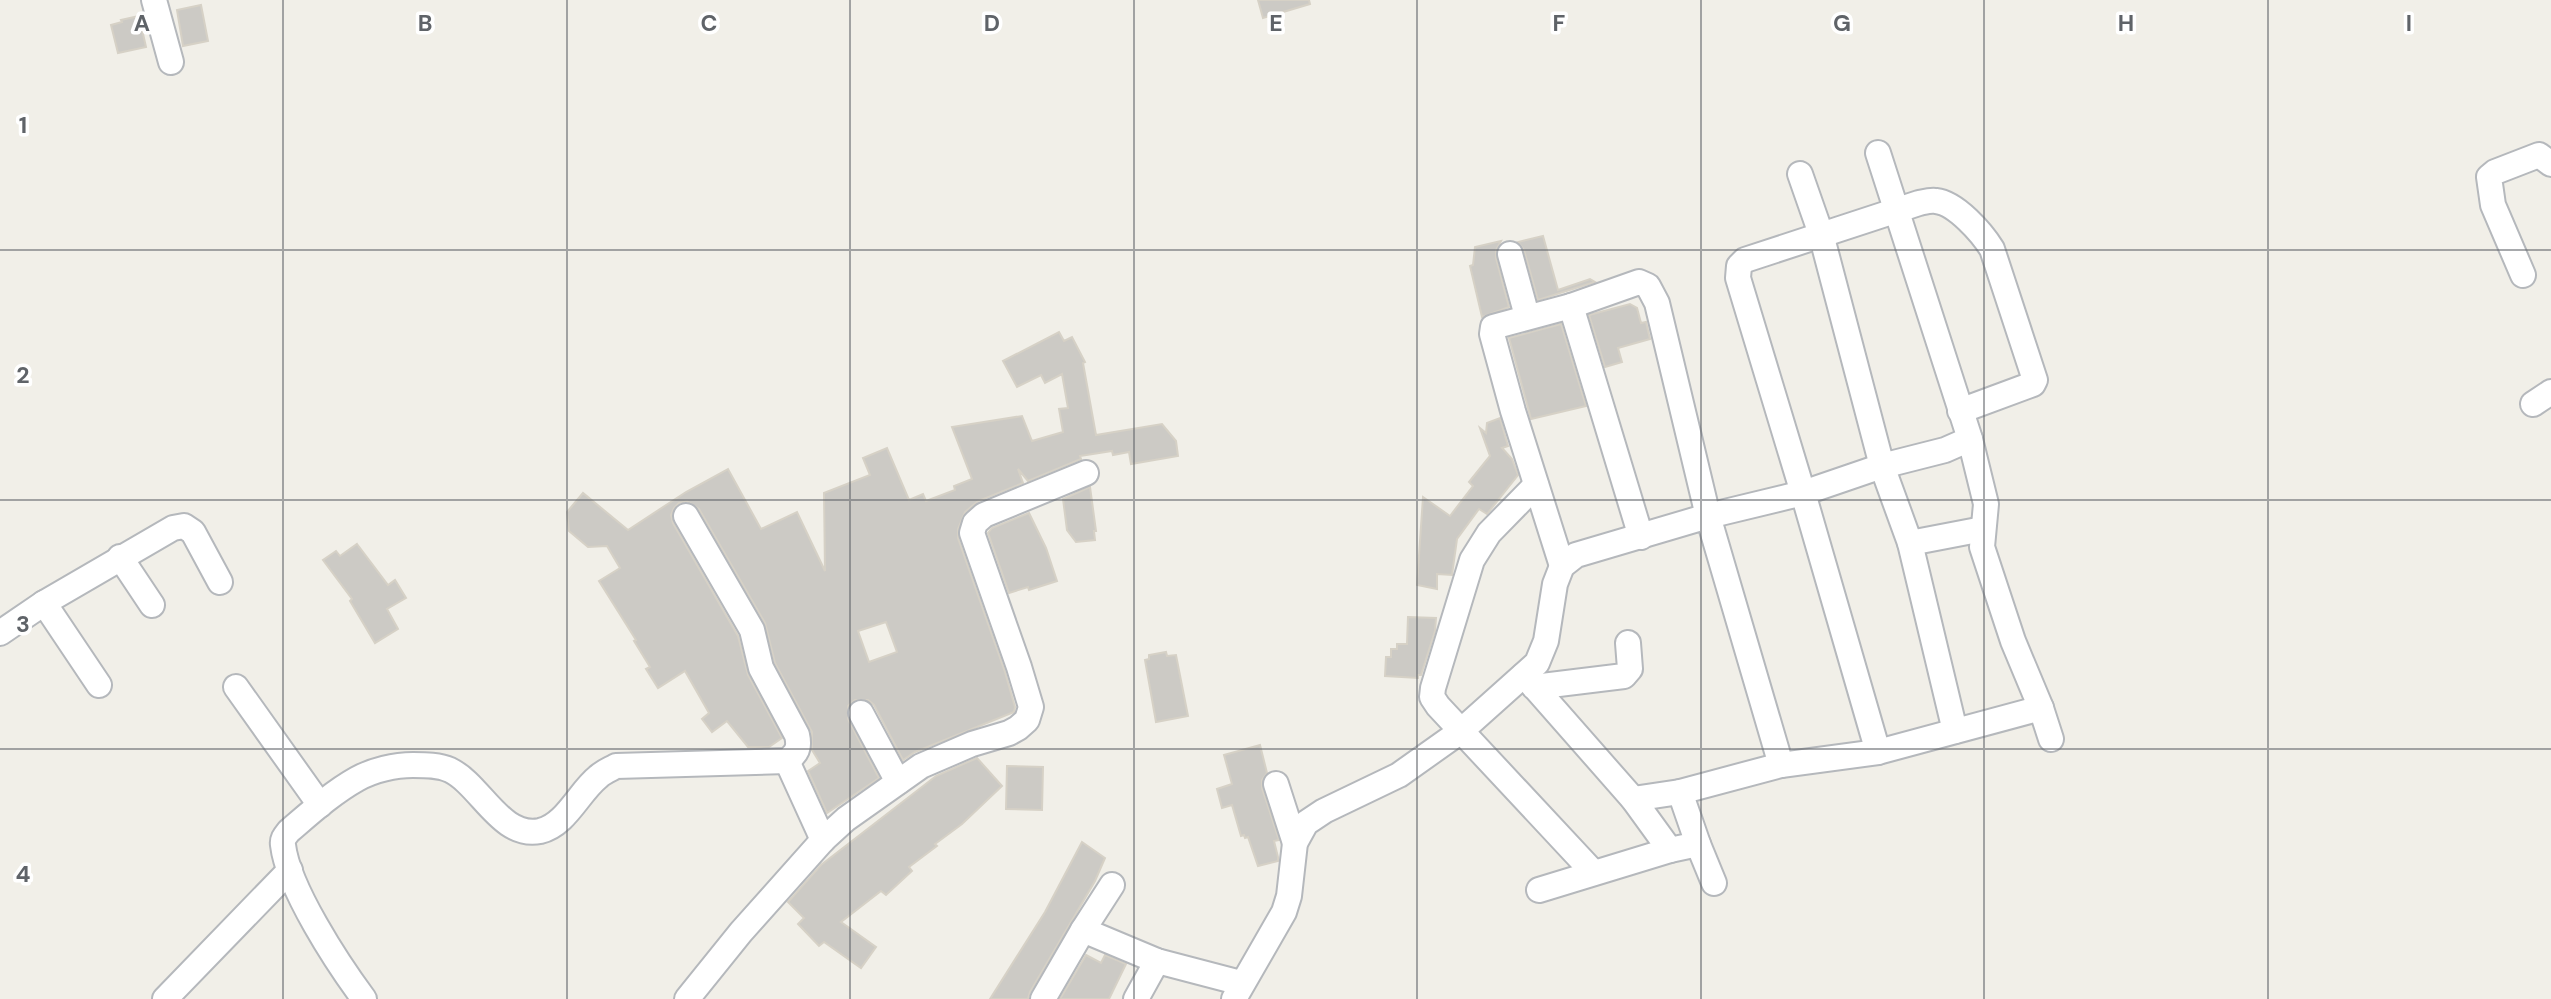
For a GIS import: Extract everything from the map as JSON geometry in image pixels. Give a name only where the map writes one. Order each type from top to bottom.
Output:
[{"type":"street","points":[[154,0],[172,62]]},
{"type":"street","points":[[1878,153],[1970,439],[1986,504],[1982,547],[2013,641],[2051,739]]},
{"type":"street","points":[[2523,275],[2493,205],[2489,177],[2495,172],[2539,155],[2551,164]]},
{"type":"street","points":[[1800,174],[1821,234],[1882,466],[1910,544],[1955,731]]},
{"type":"street","points":[[1878,752],[1738,278],[1739,266],[1745,260],[1821,234],[1919,203],[1938,201],[1980,230],[1992,249],[2035,380],[2033,384],[1960,411]]},
{"type":"street","points":[[1510,254],[1527,316]]},
{"type":"street","points":[[1562,566],[1492,334],[1493,327],[1571,306],[1639,282],[1648,286],[1653,293],[1708,516],[1781,765]]},
{"type":"street","points":[[1571,306],[1641,537]]},
{"type":"street","points":[[1083,930],[1238,991],[1284,912],[1289,896],[1295,843],[1306,823],[1324,811],[1399,775],[1529,681],[1543,652],[1555,584],[1562,566],[1576,555],[1708,516],[1803,493],[1882,466],[1945,450],[1970,439]]},
{"type":"street","points":[[687,999],[741,932],[823,840],[846,819],[921,766],[972,744],[1009,733],[1027,720],[1031,706],[972,533],[975,523],[984,515],[1086,473]]},
{"type":"street","points":[[1536,485],[1489,533],[1472,560],[1432,697],[1593,872]]},
{"type":"street","points":[[364,999],[306,907],[282,844],[284,838],[320,805],[357,779],[378,770],[401,765],[439,766],[452,771],[467,782],[504,820],[522,830],[538,831],[550,827],[598,776],[616,766],[680,762],[787,761],[795,754],[799,746],[797,735],[761,668],[752,630],[686,516]]},
{"type":"street","points":[[0,633],[44,603],[173,528],[184,526],[193,532],[220,582]]},
{"type":"street","points":[[1910,544],[1983,529]]},
{"type":"street","points":[[120,557],[152,605]]},
{"type":"street","points":[[44,603],[99,685]]},
{"type":"street","points":[[1529,681],[1624,676],[1630,669],[1628,643]]},
{"type":"street","points":[[1529,681],[1633,799],[1670,850]]},
{"type":"street","points":[[236,687],[320,805]]},
{"type":"street","points":[[1633,799],[1680,792],[1781,765],[1878,752],[2041,708]]},
{"type":"street","points":[[861,713],[898,782]]},
{"type":"street","points":[[787,761],[823,840]]},
{"type":"street","points":[[1276,784],[1295,843]]},
{"type":"street","points":[[1680,792],[1714,883]]},
{"type":"street","points":[[1539,890],[1593,872],[1698,844]]},
{"type":"street","points":[[165,999],[290,870]]},
{"type":"street","points":[[1043,999],[1112,885]]},
{"type":"street","points":[[1136,999],[1157,961]]},
{"type":"building","points":[[1258,0],[1309,0],[1310,4],[1263,18]]},
{"type":"building","points":[[201,5],[208,41],[183,46],[177,10]]},
{"type":"building","points":[[139,16],[146,47],[118,53],[111,25]]},
{"type":"building","points":[[1543,236],[1558,290],[1590,279],[1595,282],[1538,300],[1524,250],[1518,242]]},
{"type":"building","points":[[1501,241],[1496,250],[1496,258],[1509,307],[1482,317],[1470,266],[1473,265],[1475,247]]},
{"type":"building","points":[[1630,304],[1637,308],[1641,323],[1646,322],[1650,339],[1618,348],[1622,362],[1605,367],[1589,315]]},
{"type":"building","points":[[1561,324],[1586,406],[1531,419],[1509,338]]},
{"type":"building","points":[[1059,332],[1064,341],[1072,337],[1085,362],[1083,363],[1096,435],[1162,424],[1176,441],[1178,456],[1131,464],[1129,452],[1113,455],[1112,451],[1080,456],[1081,459],[1028,481],[1018,469],[1023,483],[978,501],[965,512],[958,529],[958,538],[1005,672],[1014,712],[915,752],[903,760],[874,705],[868,700],[855,700],[848,706],[848,719],[879,778],[827,813],[808,771],[820,763],[812,750],[812,732],[775,663],[765,623],[699,509],[687,501],[679,503],[671,515],[673,523],[738,636],[748,675],[782,738],[769,747],[748,747],[727,721],[712,732],[702,719],[709,713],[685,671],[658,688],[646,669],[650,667],[634,641],[636,640],[599,581],[620,568],[607,546],[588,547],[569,531],[567,512],[583,493],[628,530],[686,492],[728,469],[761,529],[797,512],[825,571],[824,493],[870,475],[863,458],[887,448],[909,500],[923,494],[926,501],[955,490],[954,486],[972,479],[952,427],[1022,416],[1032,441],[1063,432],[1059,409],[1068,408],[1062,374],[1045,383],[1041,375],[1017,387],[1003,361]],"holes":[[[886,622],[897,652],[869,662],[858,631]]]},
{"type":"building","points":[[1500,418],[1508,446],[1502,448],[1512,459],[1518,475],[1487,514],[1479,509],[1457,539],[1452,575],[1437,574],[1437,589],[1417,585],[1423,497],[1450,516],[1473,486],[1469,482],[1490,456],[1480,428],[1486,433],[1487,423]]},
{"type":"building","points":[[1090,487],[1095,540],[1076,542],[1067,530],[1063,499]]},
{"type":"building","points":[[1029,513],[1046,548],[1057,581],[1009,593],[988,533],[992,528]]},
{"type":"building","points":[[357,544],[388,585],[395,580],[406,598],[387,609],[398,629],[375,643],[350,601],[352,599],[323,560],[336,551],[340,556]]},
{"type":"building","points":[[1408,617],[1436,618],[1435,631],[1421,675],[1418,675],[1418,678],[1385,676],[1386,657],[1391,657],[1391,649],[1397,649],[1397,644],[1407,644]]},
{"type":"building","points":[[1166,652],[1167,656],[1176,655],[1188,716],[1156,722],[1145,660],[1149,659],[1149,655]]},
{"type":"building","points":[[1260,745],[1267,773],[1262,780],[1262,788],[1279,840],[1274,841],[1278,861],[1258,866],[1248,837],[1241,836],[1232,805],[1222,808],[1217,789],[1232,784],[1224,755]]},
{"type":"building","points":[[977,758],[1002,786],[962,824],[935,844],[937,846],[909,867],[912,871],[886,895],[881,891],[841,922],[876,947],[861,968],[824,942],[819,946],[798,924],[804,918],[788,902],[821,865],[936,776]]},
{"type":"building","points":[[1007,766],[1043,767],[1042,810],[1006,809]]},
{"type":"building","points":[[1082,842],[1105,858],[1095,881],[1028,999],[990,999],[1045,912]]},
{"type":"building","points":[[1086,955],[1101,963],[1105,955],[1126,964],[1109,999],[1060,999]]}]
